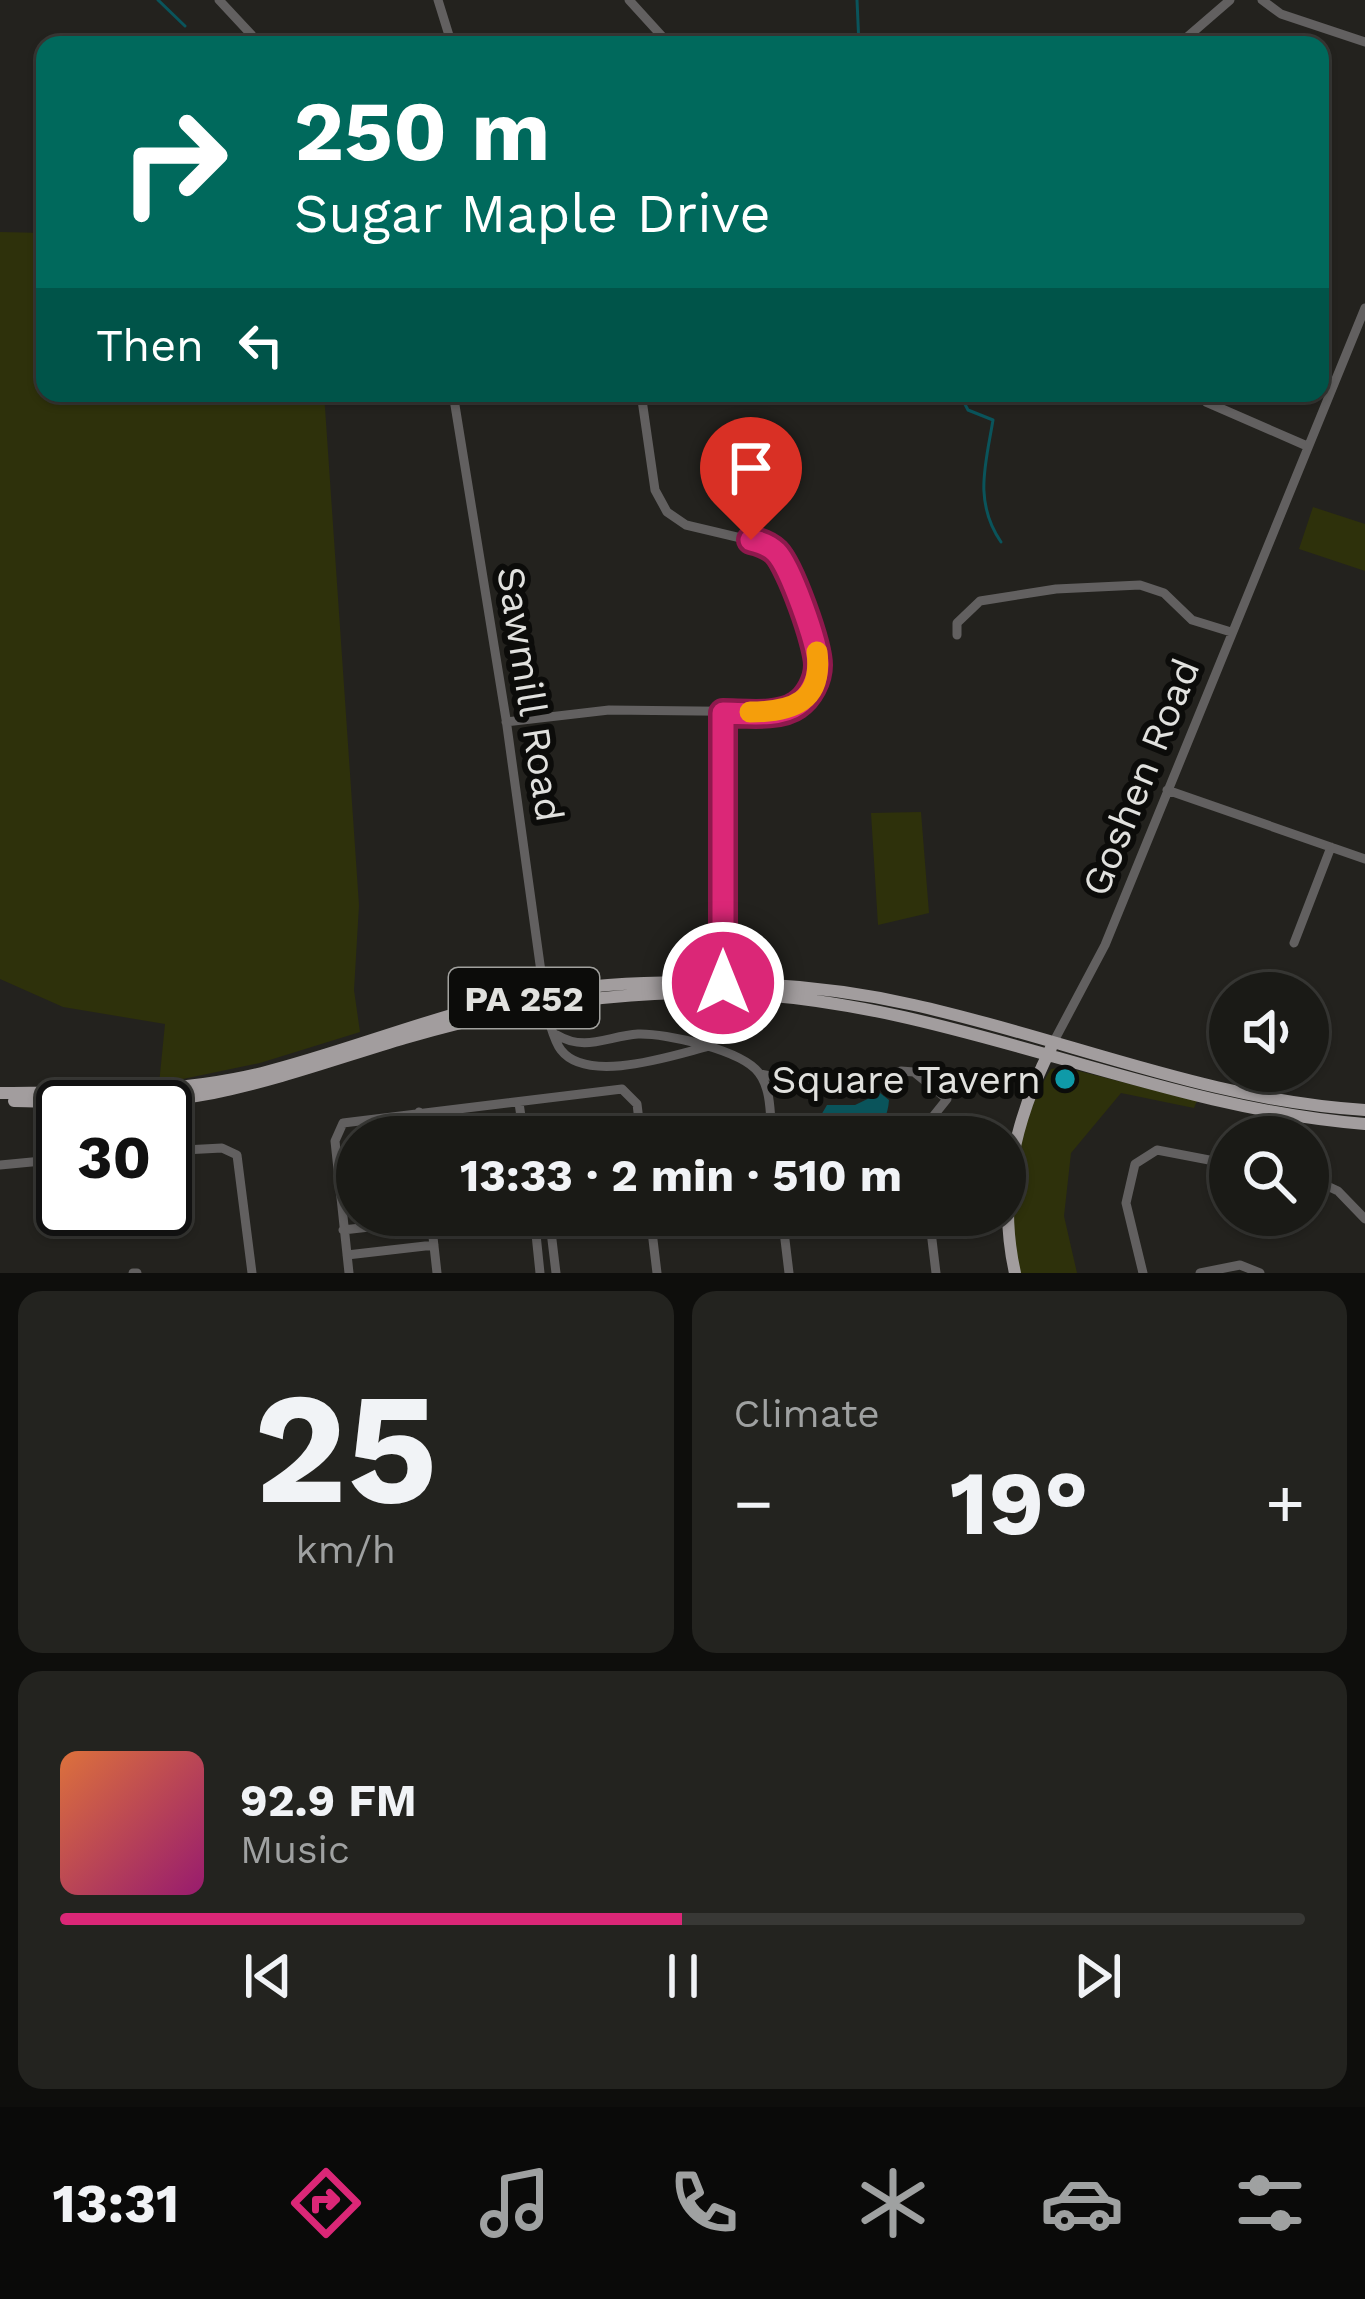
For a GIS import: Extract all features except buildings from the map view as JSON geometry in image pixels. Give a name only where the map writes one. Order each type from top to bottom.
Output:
[{"type":"main road","name":"PA 252","points":[[0,1097],[162,1090],[217,1082],[400,1030],[545,998],[723,983],[819,989],[1216,1087],[1365,1110]]},
{"type":"main road","name":"PA 252","points":[[545,998],[729,993],[882,1006]]},
{"type":"main road","name":"PA 252","points":[[1051,1048],[1231,1102],[1365,1124]]},
{"type":"main road","name":"Goshen Road","points":[[1015,1273],[1008,1230],[1011,1160],[1020,1119],[1051,1048]]},
{"type":"street","points":[[219,0],[253,36]]},
{"type":"street","points":[[438,0],[449,36]]},
{"type":"street","points":[[629,0],[662,36]]},
{"type":"street","points":[[1188,36],[1230,0]]},
{"type":"street","points":[[1262,0],[1281,14],[1365,42]]},
{"type":"street","name":"Goshen Road","points":[[1329,394],[1365,308]]},
{"type":"street","name":"Sawmill Road","points":[[455,402],[553,1032]]},
{"type":"street","points":[[506,722],[609,710],[777,712],[794,707],[815,680],[817,651],[778,554],[762,543],[686,525],[662,505],[642,402]]},
{"type":"street","points":[[1206,402],[1307,446]]},
{"type":"street","name":"Goshen Road","points":[[1051,1048],[1106,945],[1325,402]]},
{"type":"street","points":[[956,635],[957,623],[980,601],[1056,589],[1140,585],[1164,593],[1192,620],[1231,632]]},
{"type":"street","points":[[723,713],[723,983]]},
{"type":"street","points":[[1167,790],[1365,859]]},
{"type":"street","points":[[1294,943],[1331,847]]},
{"type":"street","points":[[553,1032],[586,1045],[642,1034],[740,1058],[760,1074],[830,1087],[867,1085],[901,1070],[914,1072],[947,1099],[933,1116]]},
{"type":"street","points":[[553,1032],[560,1049],[581,1063],[596,1066],[706,1047]]},
{"type":"street","points":[[626,1036],[631,1063]]},
{"type":"street","points":[[760,1074],[770,1116]]},
{"type":"street","points":[[391,1116],[622,1089],[637,1104],[638,1116]]},
{"type":"street","points":[[519,1103],[521,1116]]},
{"type":"street","points":[[419,1112],[419,1116]]},
{"type":"street","points":[[192,1150],[222,1148],[236,1155],[252,1273]]},
{"type":"street","points":[[1143,1273],[1126,1203],[1136,1164],[1157,1150],[1209,1160]]},
{"type":"street","points":[[0,1166],[36,1162]]},
{"type":"street","points":[[1329,1187],[1365,1219]]},
{"type":"street","points":[[345,1236],[349,1273]]},
{"type":"street","points":[[433,1236],[437,1273]]},
{"type":"street","points":[[536,1236],[540,1273]]},
{"type":"street","points":[[552,1236],[556,1273]]},
{"type":"street","points":[[652,1236],[657,1273]]},
{"type":"street","points":[[785,1236],[789,1273]]},
{"type":"street","points":[[932,1236],[936,1273]]},
{"type":"street","points":[[347,1255],[434,1245]]},
{"type":"street","points":[[1200,1273],[1240,1265],[1259,1273]]},
{"type":"green space","points":[[0,232],[36,233],[36,402],[325,402],[359,905],[354,990],[360,1032],[260,1063],[159,1080],[165,1024],[63,1007],[0,979]]},
{"type":"green space","points":[[1313,507],[1365,524],[1365,571],[1299,549]]},
{"type":"green space","points":[[921,812],[929,913],[878,925],[871,813]]},
{"type":"green space","points":[[1063,1067],[1197,1101],[1194,1108],[1121,1093],[1071,1153],[1064,1216],[1077,1273],[1019,1273],[1014,1236],[1026,1236],[1026,1128],[1051,1069]]},
{"type":"water","points":[[880,1093],[889,1100],[886,1116],[821,1116],[827,1105],[855,1105]]},
{"type":"waterway","points":[[158,0],[185,26]]},
{"type":"waterway","points":[[857,0],[859,36]]},
{"type":"waterway","points":[[964,402],[968,410],[993,420],[984,497],[1001,542]]},
{"type":"slow traffic","points":[[750,712],[785,711],[800,703],[815,680],[817,652]]},
{"type":"place","name":"Square Tavern","points":[[1065,1079]]},
{"type":"route","points":[[723,983],[723,713],[785,711],[808,694],[818,671],[817,651],[784,563],[771,548],[751,540]]}]
